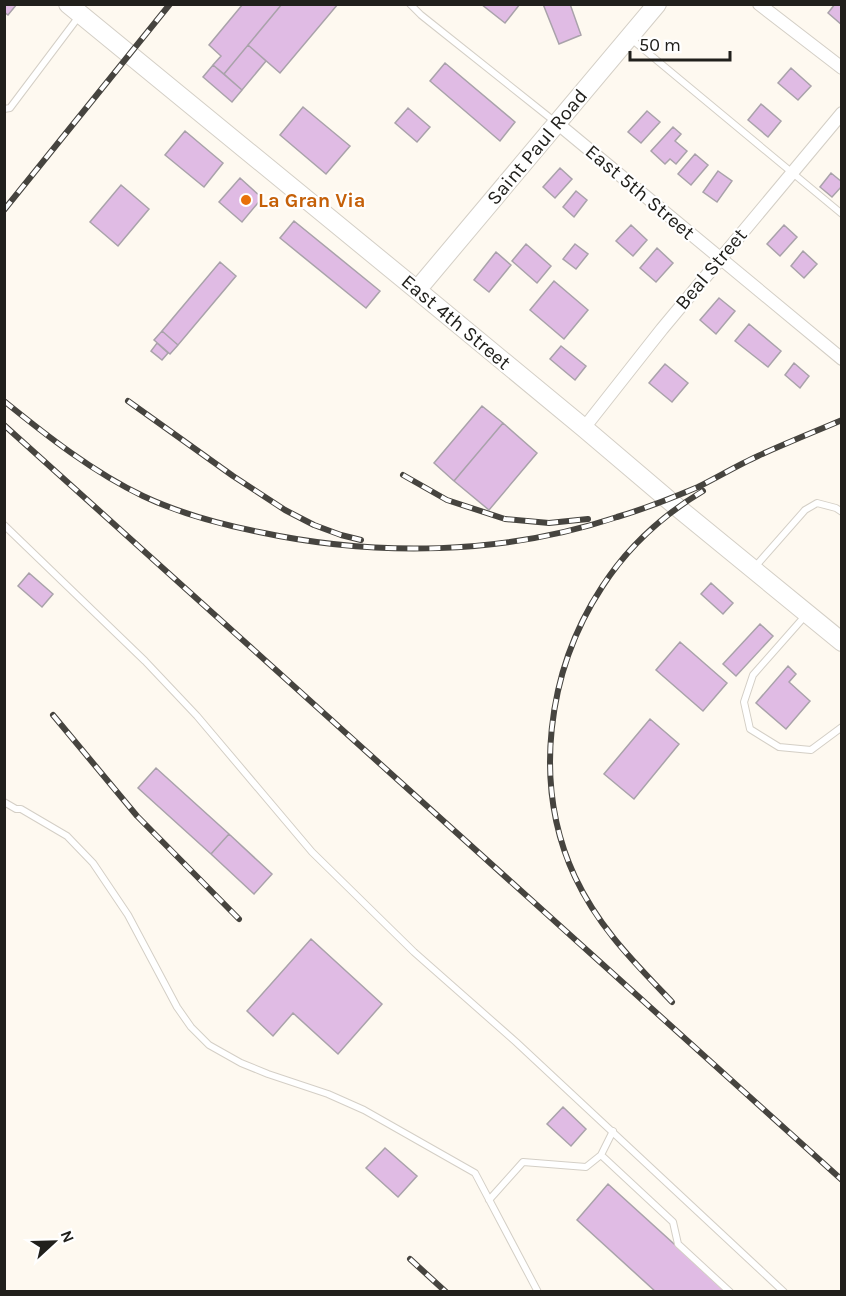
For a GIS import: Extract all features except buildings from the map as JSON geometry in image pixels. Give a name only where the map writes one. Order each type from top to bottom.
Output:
[{"type":"main road","name":"Saint Paul Road","points":[[417,290],[657,4]]},
{"type":"main road","name":"East 4th Street","points":[[72,7],[842,642]]},
{"type":"street","points":[[759,4],[842,68]]},
{"type":"street","name":"Beal Street","points":[[584,428],[662,329],[842,113]]},
{"type":"street","name":"East 5th Street","points":[[557,123],[842,359]]},
{"type":"lane","name":"East 5th Street","points":[[410,4],[557,123]]},
{"type":"lane","points":[[4,109],[10,108],[72,7]]},
{"type":"lane","points":[[629,38],[842,214]]},
{"type":"lane","points":[[753,568],[805,510],[817,503],[842,512]]},
{"type":"lane","points":[[4,525],[136,653],[197,716],[320,861],[414,952],[613,1131],[784,1292]]},
{"type":"lane","points":[[807,613],[753,675],[744,702],[750,729],[779,747],[811,750],[842,727]]},
{"type":"lane","points":[[4,802],[16,809],[21,809],[67,836],[93,863],[128,915],[177,1007],[191,1027],[209,1045],[240,1063],[327,1094],[364,1110],[475,1173],[538,1292]]},
{"type":"lane","points":[[489,1200],[524,1162],[586,1167],[601,1155],[613,1131]]},
{"type":"lane","points":[[601,1155],[673,1222],[678,1244],[730,1292]]},
{"type":"railway","points":[[4,210],[170,4]]},
{"type":"railway","points":[[4,401],[88,465],[143,496],[171,508],[229,525],[303,540],[348,546],[394,548],[484,545],[574,530],[648,507],[698,487],[758,456],[842,420]]},
{"type":"railway","points":[[128,401],[285,510],[314,525],[361,540]]},
{"type":"railway","points":[[4,425],[842,1180]]},
{"type":"railway","points":[[403,475],[447,500],[505,519],[549,523],[588,519]]},
{"type":"railway","points":[[672,1002],[606,928],[575,877],[562,842],[553,805],[550,767],[552,729],[558,691],[569,655],[583,620],[602,587],[647,533],[688,500],[703,491]]},
{"type":"railway","points":[[53,715],[137,816],[239,919]]},
{"type":"railway","points":[[410,1259],[446,1292]]},
{"type":"place","name":"La Gran Via","points":[[246,200]]}]
